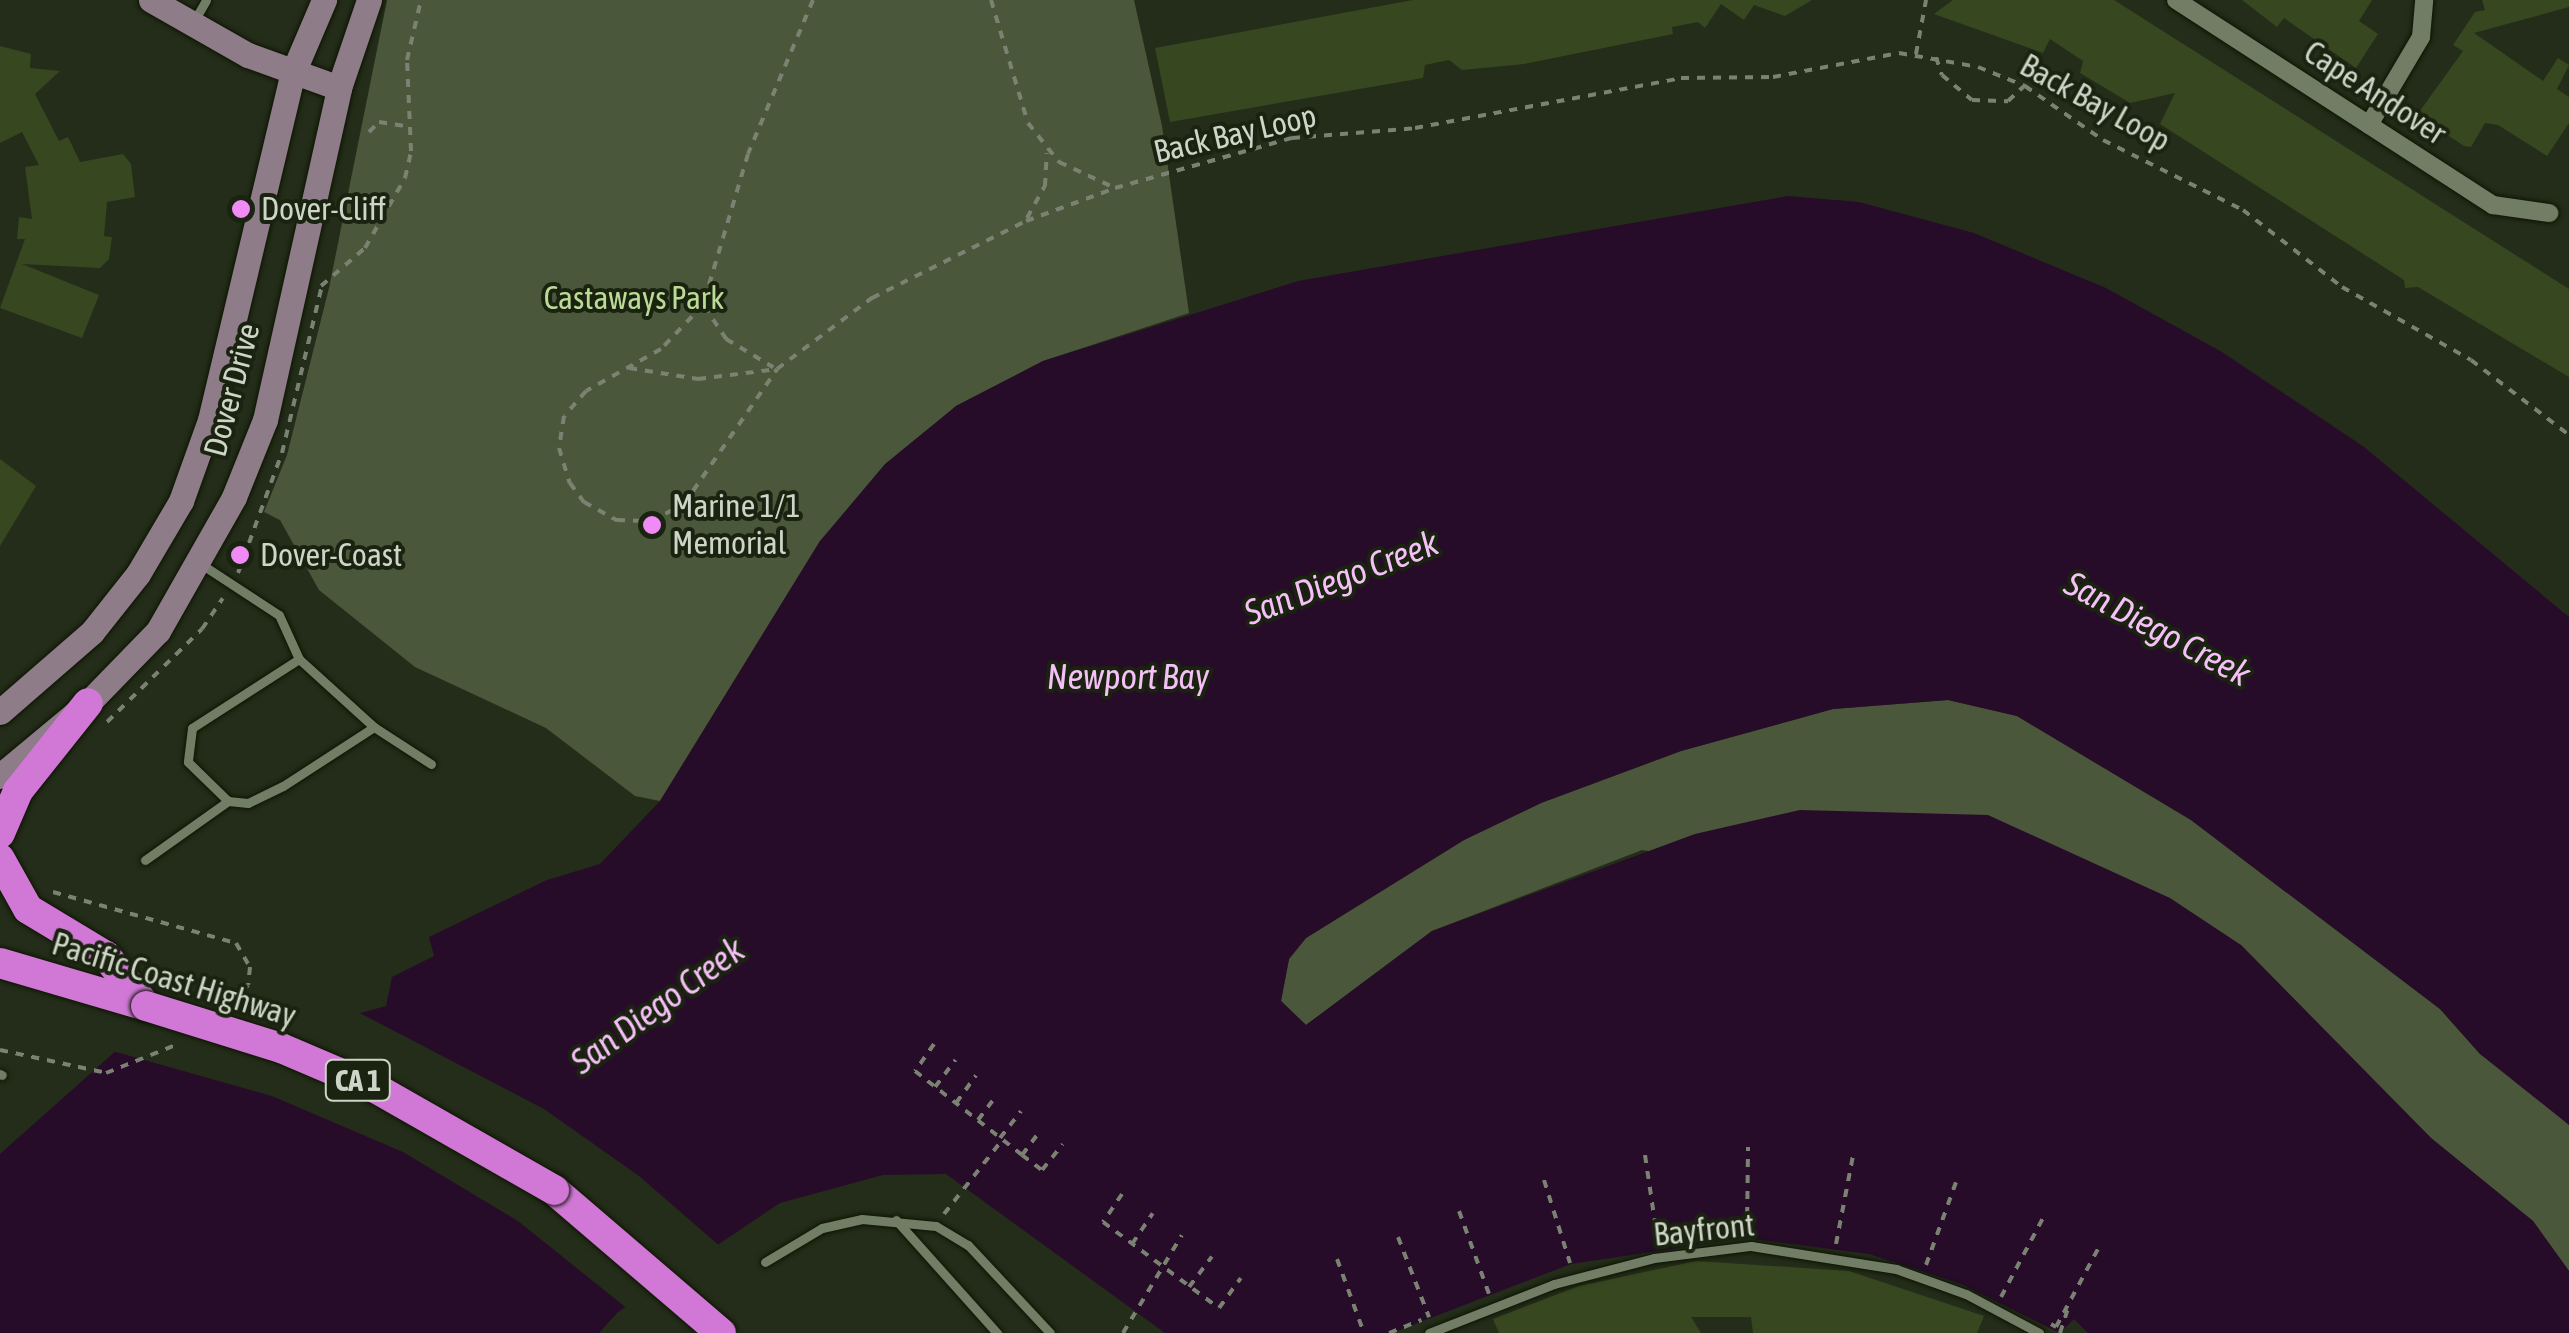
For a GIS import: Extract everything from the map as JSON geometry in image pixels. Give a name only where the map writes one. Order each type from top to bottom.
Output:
[{"type":"highway","points":[[0,832],[18,790],[88,703]]},
{"type":"highway","points":[[0,859],[28,909],[106,956],[146,1006]]},
{"type":"highway","name":"Pacific Coast Highway","points":[[0,963],[298,1055],[461,1131],[599,1224],[721,1333]]},
{"type":"street","points":[[152,0],[292,75],[339,88]]},
{"type":"street","name":"Dover Drive","points":[[0,712],[92,632],[138,574],[181,501],[210,420],[292,75],[324,0]]},
{"type":"street","name":"Dover Drive","points":[[0,776],[88,703],[158,631],[201,564],[265,420],[339,88],[369,0]]},
{"type":"street","name":"Cape Andover","points":[[2176,0],[2493,205],[2549,214]]},
{"type":"street","points":[[2369,125],[2421,38],[2424,0]]},
{"type":"lane","points":[[192,23],[206,0]]},
{"type":"lane","points":[[201,564],[280,616],[300,659],[374,727],[431,764]]},
{"type":"lane","points":[[300,659],[192,728],[188,762],[228,801],[248,803],[283,786],[374,727]]},
{"type":"lane","points":[[145,860],[228,801]]},
{"type":"lane","points":[[896,1220],[997,1333]]},
{"type":"lane","points":[[765,1262],[822,1228],[896,1220],[936,1226],[968,1245],[1050,1333]]},
{"type":"lane","name":"Bayfront","points":[[1430,1333],[1554,1284],[1654,1258],[1751,1246],[1896,1269],[1966,1294],[2040,1333]]},
{"type":"path","points":[[292,290],[322,285],[364,248],[405,178],[410,127],[407,60],[422,0]]},
{"type":"path","name":"Back Bay Loop","points":[[813,0],[748,154],[703,305],[661,349],[572,405],[559,448],[584,502],[633,524],[684,504],[777,369],[872,298],[1026,220],[1115,188],[1292,138],[1415,128],[1682,78],[1773,76],[1868,56],[1936,57],[2025,86],[2103,140],[2243,210],[2342,286],[2471,360],[2569,436]]},
{"type":"path","points":[[991,0],[1028,123],[1047,152],[1073,172],[1115,188]]},
{"type":"path","points":[[1916,54],[1926,0]]},
{"type":"path","points":[[1936,57],[1942,75],[1972,100],[2008,101],[2025,86]]},
{"type":"path","points":[[370,132],[380,122],[410,127]]},
{"type":"path","points":[[1026,220],[1045,186],[1047,152]]},
{"type":"path","points":[[94,735],[202,628],[232,583],[282,453],[322,285]]},
{"type":"path","points":[[703,305],[726,340],[751,360],[777,369]]},
{"type":"path","points":[[629,368],[698,380],[777,369]]},
{"type":"path","points":[[42,888],[236,943],[250,967],[248,986],[225,1010]]},
{"type":"path","points":[[0,1050],[54,1064],[117,1070],[183,1040]]},
{"type":"path","points":[[934,1044],[915,1071],[1042,1170],[1063,1144]]},
{"type":"path","points":[[935,1087],[956,1060]]},
{"type":"path","points":[[956,1103],[976,1075]]},
{"type":"path","points":[[978,1120],[997,1095]]},
{"type":"path","points":[[936,1226],[1021,1111]]},
{"type":"path","points":[[1022,1154],[1041,1130]]},
{"type":"path","points":[[1747,1236],[1748,1147]]},
{"type":"path","points":[[1644,1156],[1658,1243]]},
{"type":"path","points":[[1836,1244],[1853,1156]]},
{"type":"path","points":[[1544,1180],[1570,1262]]},
{"type":"path","points":[[1926,1266],[1956,1182]]},
{"type":"path","points":[[1122,1194],[1103,1222],[1219,1308],[1241,1278]]},
{"type":"path","points":[[1458,1212],[1489,1294]]},
{"type":"path","points":[[1132,1244],[1154,1213]]},
{"type":"path","points":[[2001,1297],[2043,1218]]},
{"type":"path","points":[[1123,1333],[1182,1235]]},
{"type":"path","points":[[1398,1236],[1430,1317]]},
{"type":"path","points":[[1731,1237],[1762,1237]]},
{"type":"path","points":[[1644,1246],[1672,1242]]},
{"type":"path","points":[[1822,1242],[1850,1247]]},
{"type":"path","points":[[2043,1319],[2056,1327],[2098,1248]]},
{"type":"path","points":[[1190,1287],[1212,1257]]},
{"type":"path","points":[[1337,1259],[1364,1333]]},
{"type":"path","points":[[1554,1269],[1585,1259]]},
{"type":"path","points":[[1910,1261],[1939,1270]]},
{"type":"path","points":[[1473,1300],[1505,1287]]},
{"type":"path","points":[[1989,1291],[2015,1304]]},
{"type":"path","points":[[2060,1333],[2070,1305]]},
{"type":"path","points":[[1389,1333],[1444,1311]]},
{"type":"green space","name":"Castaways Park","points":[[387,0],[1134,0],[1162,126],[1189,313],[1043,361],[956,406],[820,541],[660,801],[635,796],[546,728],[415,667],[319,590],[280,520],[264,512],[287,455],[329,288]]},
{"type":"green space","points":[[1948,700],[2017,716],[2191,820],[2440,1009],[2480,1054],[2539,1096],[2569,1125],[2569,1271],[2533,1221],[2431,1138],[2241,945],[1642,850],[1432,931],[1306,1025],[1281,1001],[1289,959],[1306,938],[1464,840],[1541,803],[1681,751],[1833,709]]},
{"type":"water","name":"Newport Bay","points":[[1788,196],[1859,202],[1974,233],[2106,288],[2222,352],[2364,447],[2569,617],[2569,1125],[2480,1054],[2440,1009],[2191,820],[2017,716],[1948,700],[1833,709],[1681,751],[1541,803],[1464,840],[1306,938],[1289,959],[1281,1001],[1306,1025],[1432,931],[1695,834],[1800,810],[1988,815],[2170,898],[2241,945],[2431,1138],[2533,1221],[2569,1271],[2569,1333],[2088,1333],[2074,1319],[2060,1333],[1961,1284],[1869,1254],[1745,1238],[1571,1264],[1392,1333],[1165,1333],[946,1174],[883,1175],[780,1203],[618,1312],[599,1333],[0,1333],[0,1154],[127,1041],[187,1061],[386,1006],[392,977],[434,956],[429,937],[547,880],[600,864],[660,801],[820,541],[885,464],[956,406],[1043,361],[1298,281]]},
{"type":"pier","points":[[354,1010],[544,1109],[639,1176],[722,1248],[629,1310],[518,1221],[403,1152],[272,1096],[109,1050],[128,1036],[187,1056]]},
{"type":"building","points":[[1413,0],[1812,0],[1785,16],[1754,5],[1744,20],[1721,4],[1705,28],[1698,22],[1672,27],[1673,34],[1524,64],[1462,70],[1449,60],[1425,65],[1423,78],[1170,122],[1155,48]]},
{"type":"building","points":[[1953,0],[2114,0],[2569,289],[2569,377],[2418,287],[2405,288],[2404,280],[2160,124],[2175,93],[2130,103],[2080,73],[2083,61],[2050,39],[2043,53],[1934,14]]},
{"type":"building","points":[[2242,0],[2372,0],[2359,21],[2378,34],[2356,68],[2284,18],[2277,27]]},
{"type":"building","points":[[2482,0],[2569,0],[2569,7],[2474,33],[2543,81],[2558,58],[2569,65],[2557,89],[2569,97],[2569,123],[2547,156],[2498,125],[2485,123],[2471,147],[2464,146],[2417,115],[2463,51],[2453,45],[2475,12],[2485,10]]},
{"type":"building","points":[[0,46],[31,54],[30,68],[60,71],[35,94],[59,141],[68,137],[80,162],[123,154],[131,164],[135,197],[107,202],[104,236],[112,237],[109,259],[100,268],[22,264],[99,295],[82,338],[0,308],[25,239],[17,239],[19,217],[32,219],[25,167],[39,165],[22,132],[0,143]]},
{"type":"building","points":[[0,459],[36,486],[0,546]]},
{"type":"building","points":[[1696,1261],[1849,1271],[1984,1316],[1977,1333],[1753,1333],[1751,1317],[1691,1317],[1701,1333],[1499,1333],[1493,1319],[1579,1286]]},
{"type":"place","name":"Dover-Cliff","points":[[241,209]]},
{"type":"place","name":"Marine 1/1 Memorial","points":[[652,525]]},
{"type":"place","name":"Dover-Coast","points":[[240,555]]},
{"type":"water label","name":"San Diego Creek","points":[[1341,577]]},
{"type":"water label","name":"San Diego Creek","points":[[2158,628]]},
{"type":"water label","name":"San Diego Creek","points":[[657,1005]]}]
